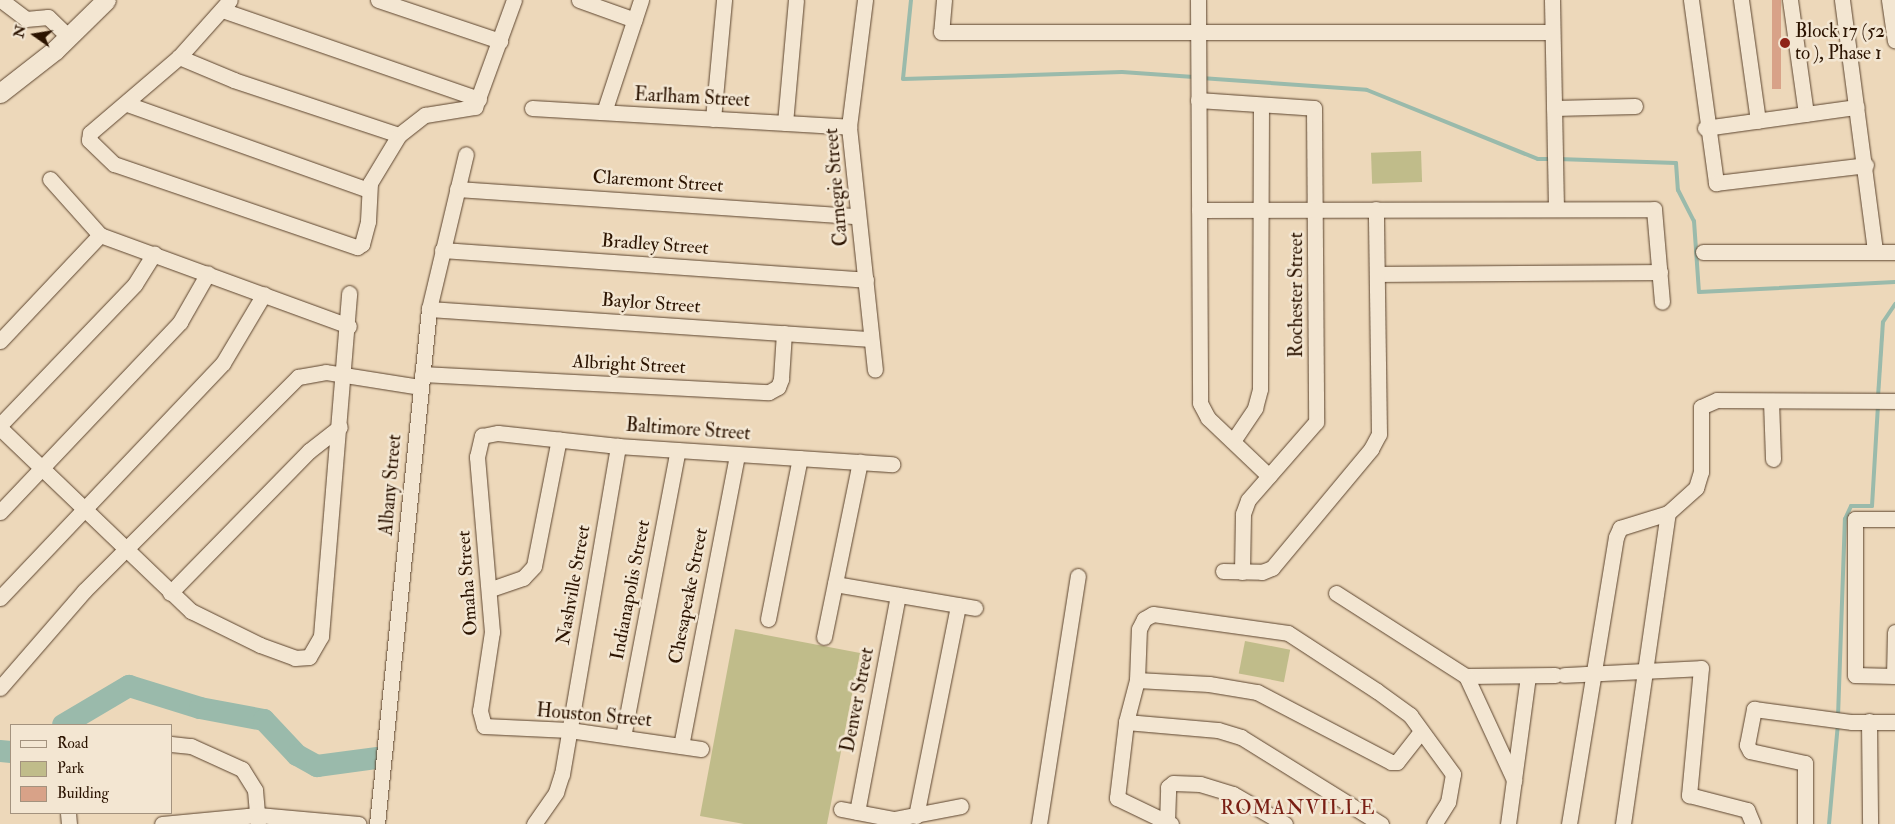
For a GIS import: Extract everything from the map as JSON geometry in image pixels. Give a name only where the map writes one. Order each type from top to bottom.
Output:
[{"type":"street","points":[[2,0],[26,19],[48,17],[70,37]]},
{"type":"street","points":[[378,0],[500,40]]},
{"type":"street","points":[[479,99],[226,5],[179,57],[127,104],[90,133],[89,140],[114,164],[163,183],[353,247],[362,244],[368,221],[369,190],[399,135],[425,114],[464,111],[475,107],[479,99],[514,0]]},
{"type":"street","points":[[579,0],[634,20]]},
{"type":"street","points":[[604,112],[641,0]]},
{"type":"street","points":[[713,119],[724,0]]},
{"type":"street","points":[[785,124],[796,0]]},
{"type":"street","name":"Carnegie Street","points":[[865,0],[850,127],[857,216],[866,280],[875,370]]},
{"type":"street","points":[[944,0],[941,32],[1552,32]]},
{"type":"street","points":[[1198,0],[1200,66],[1200,403],[1202,411],[1269,476]]},
{"type":"street","points":[[1552,0],[1556,209]]},
{"type":"street","points":[[1691,0],[1706,128],[1716,183],[1866,165]]},
{"type":"street","points":[[1741,0],[1758,121]]},
{"type":"street","points":[[1790,0],[1806,114]]},
{"type":"street","points":[[1842,0],[1866,165],[1875,250]]},
{"type":"street","points":[[1889,0],[1895,41]]},
{"type":"street","points":[[0,93],[70,37],[100,2]]},
{"type":"street","points":[[179,57],[234,80],[399,135]]},
{"type":"street","name":"Rochester Street","points":[[1199,93],[1260,105],[1314,108],[1318,209],[1316,422],[1248,500],[1243,514],[1242,572]]},
{"type":"street","points":[[127,104],[369,190]]},
{"type":"street","points":[[1233,441],[1255,408],[1260,389],[1260,105]]},
{"type":"street","points":[[1554,108],[1635,106]]},
{"type":"street","name":"Earlham Street","points":[[532,108],[850,127]]},
{"type":"street","points":[[1706,128],[1857,108]]},
{"type":"street","name":"Albany Street","points":[[377,824],[429,309],[466,154]]},
{"type":"street","points":[[50,180],[100,235],[349,326]]},
{"type":"street","name":"Claremont Street","points":[[457,189],[857,216]]},
{"type":"street","points":[[1199,210],[1654,208],[1662,302]]},
{"type":"street","points":[[1223,571],[1262,572],[1272,568],[1370,449],[1378,434],[1376,209]]},
{"type":"street","points":[[0,341],[100,235]]},
{"type":"street","name":"Bradley Street","points":[[442,250],[866,280]]},
{"type":"street","points":[[1703,252],[1875,250],[1895,252]]},
{"type":"street","points":[[154,254],[135,284],[0,426],[170,593],[211,624],[295,658],[308,657],[321,636],[349,326],[349,293]]},
{"type":"street","points":[[1378,274],[1660,272]]},
{"type":"street","points":[[0,512],[180,322],[208,274]]},
{"type":"street","points":[[0,598],[224,363],[264,294]]},
{"type":"street","name":"Baylor Street","points":[[429,309],[871,339]]},
{"type":"street","name":"Albright Street","points":[[421,381],[769,392],[778,387],[781,379],[784,333]]},
{"type":"street","points":[[0,688],[84,591],[298,377],[326,372],[344,377],[421,381]]},
{"type":"street","points":[[1568,824],[1592,671],[1620,528],[1668,513],[1686,501],[1701,472],[1701,407],[1717,400],[1895,401]]},
{"type":"street","points":[[1771,401],[1773,459]]},
{"type":"street","points":[[170,593],[309,451],[340,427]]},
{"type":"street","name":"Baltimore Street","points":[[482,436],[498,433],[618,446],[892,464]]},
{"type":"street","name":"Omaha Street","points":[[482,436],[477,457],[490,589],[491,650],[480,710],[484,726]]},
{"type":"street","points":[[490,589],[523,578],[534,566],[559,440]]},
{"type":"street","name":"Nashville Street","points":[[534,824],[556,792],[569,730],[618,446]]},
{"type":"street","name":"Indianapolis Street","points":[[623,738],[678,450]]},
{"type":"street","name":"Chesapeake Street","points":[[681,746],[737,454]]},
{"type":"street","points":[[768,620],[800,458]]},
{"type":"street","points":[[824,637],[860,462]]},
{"type":"street","points":[[1623,824],[1668,513]]},
{"type":"street","points":[[1895,518],[1855,520],[1855,675],[1895,676],[1895,632]]},
{"type":"street","points":[[1039,824],[1078,576]]},
{"type":"street","points":[[835,584],[975,608]]},
{"type":"street","points":[[1336,593],[1466,676],[1528,677],[1592,671],[1644,672],[1701,668],[1690,795],[1747,810],[1753,824]]},
{"type":"street","name":"Denver Street","points":[[857,812],[898,595]]},
{"type":"street","points":[[916,816],[958,605]]},
{"type":"street","points":[[1284,824],[1232,794],[1200,784],[1173,783],[1168,787],[1169,823],[1117,798],[1126,722],[1137,680],[1139,629],[1144,619],[1153,614],[1288,633],[1377,690],[1410,715],[1453,774],[1448,802],[1434,824]]},
{"type":"street","points":[[1466,676],[1514,780]]},
{"type":"street","points":[[1508,824],[1528,677]]},
{"type":"street","points":[[1137,680],[1209,684],[1257,692],[1391,762],[1397,762],[1421,731]]},
{"type":"street","points":[[1805,824],[1805,763],[1750,751],[1747,746],[1754,709],[1830,720],[1895,722]]},
{"type":"street","points":[[1869,721],[1870,824]]},
{"type":"street","points":[[1126,722],[1218,730],[1241,736],[1381,824]]},
{"type":"street","name":"Houston Street","points":[[484,726],[569,730],[701,749]]},
{"type":"street","points":[[172,744],[191,746],[242,769],[255,790],[258,819]]},
{"type":"street","points":[[841,808],[894,819],[961,806]]},
{"type":"street","points":[[162,824],[258,819],[359,824]]},
{"type":"green space","points":[[1421,151],[1422,182],[1372,184],[1371,153]]},
{"type":"green space","points":[[735,629],[860,653],[827,824],[744,824],[700,816]]},
{"type":"green space","points":[[1245,641],[1290,650],[1284,682],[1239,673]]},
{"type":"building","points":[[1772,0],[1781,0],[1781,89],[1772,89]]},
{"type":"waterway","points":[[911,0],[903,79],[1122,72],[1194,77]]},
{"type":"waterway","points":[[1201,78],[1367,90],[1538,159],[1551,159]]},
{"type":"waterway","points":[[1558,159],[1676,163],[1678,190],[1694,221],[1699,292],[1895,282]]},
{"type":"waterway","points":[[1878,397],[1883,322],[1895,304]]},
{"type":"waterway","points":[[1838,717],[1845,519],[1851,506],[1872,506],[1878,404]]},
{"type":"waterway","points":[[65,724],[129,686],[200,708],[264,720],[297,755],[317,766],[377,758]]},
{"type":"waterway","points":[[1829,824],[1838,724]]},
{"type":"waterway","points":[[0,751],[10,752]]},
{"type":"place","name":"Block 17 (52 to ), Phase 1","points":[[1785,43]]},
{"type":"district","name":"ROMANVILLE","points":[[1298,807]]}]
